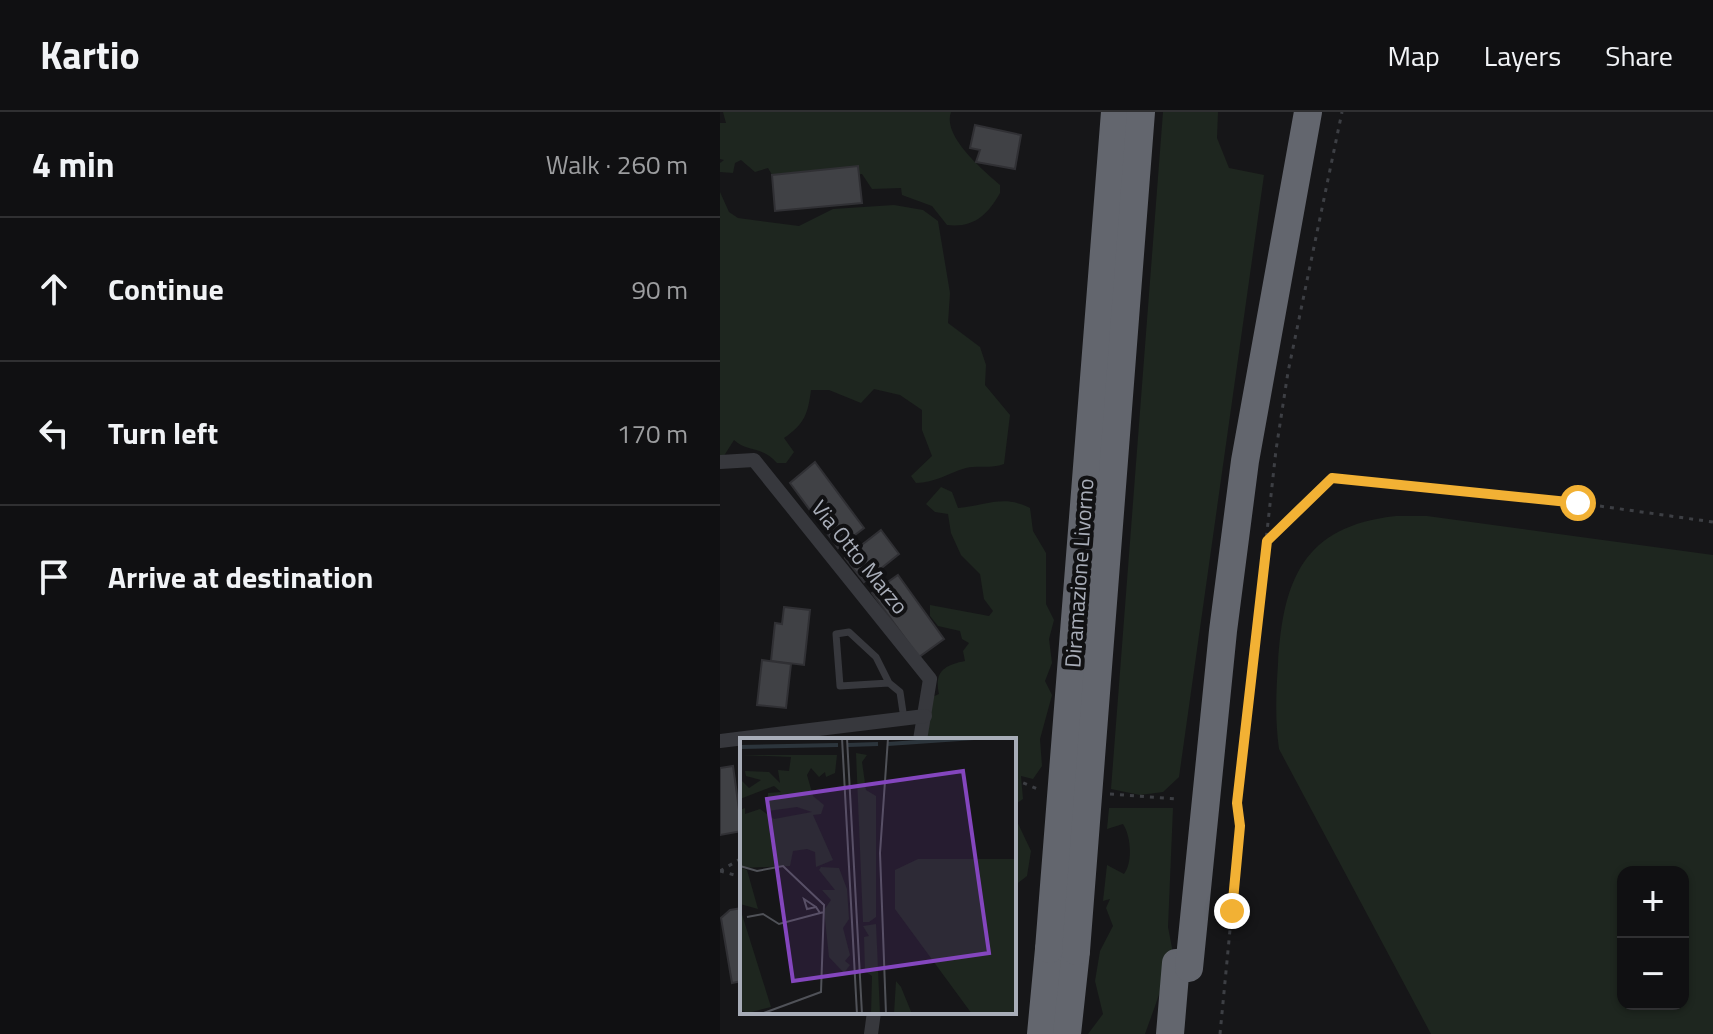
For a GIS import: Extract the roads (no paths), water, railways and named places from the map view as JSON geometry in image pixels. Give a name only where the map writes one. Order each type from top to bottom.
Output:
[{"type":"highway","name":"Diramazione Livorno","points":[[1067,1034],[1062,950],[1115,112]]},
{"type":"highway","name":"Diramazione Livorno","points":[[1041,1034],[1062,950],[1141,112]]},
{"type":"highway","points":[[1183,1034],[1182,966],[1206,647],[1225,503],[1291,112]]},
{"type":"highway","points":[[1170,1034],[1182,966],[1245,461],[1308,112]]},
{"type":"street","name":"Via Otto Marzo","points":[[720,462],[754,460],[930,679],[920,738]]},
{"type":"street","points":[[781,737],[925,716]]},
{"type":"street","points":[[720,741],[740,740]]},
{"type":"street","points":[[871,1034],[874,1014]]},
{"type":"lane","points":[[889,683],[840,686],[836,634],[849,632],[876,657],[889,683],[900,692],[904,719]]}]
